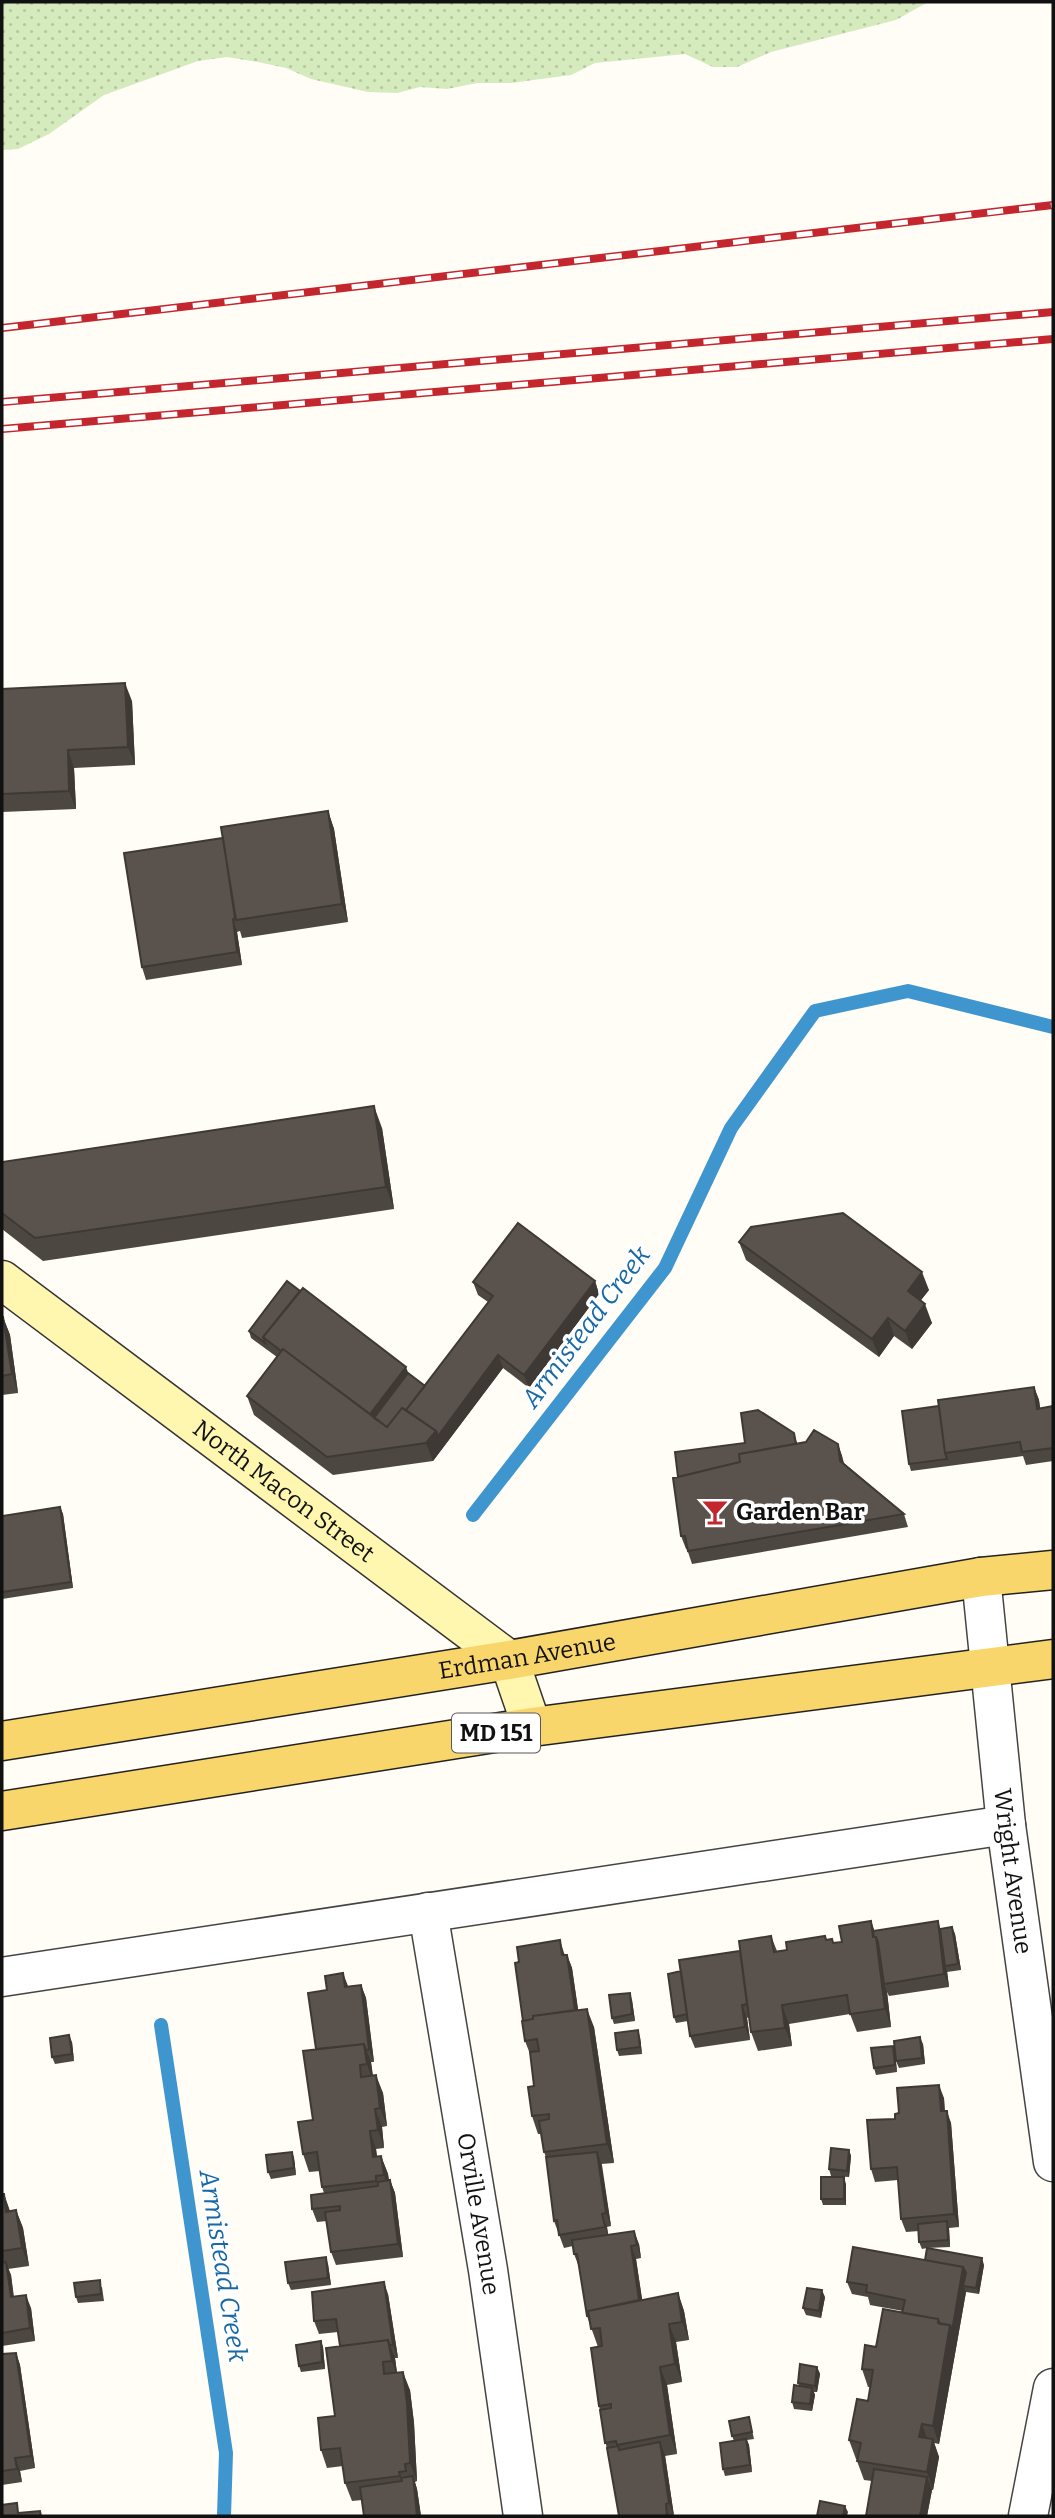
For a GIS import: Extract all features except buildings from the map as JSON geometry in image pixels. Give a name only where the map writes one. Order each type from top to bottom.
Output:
[{"type":"main road","name":"Erdman Avenue","points":[[2,1741],[509,1660],[981,1577],[1053,1570]]},
{"type":"main road","name":"MD 151","points":[[2,1811],[532,1727],[1053,1659]]},
{"type":"street","name":"North Macon Street","points":[[2,1280],[509,1660]]},
{"type":"street","name":"Wright Avenue","points":[[981,1577],[1006,1825],[1053,2162]]},
{"type":"street","points":[[509,1660],[532,1727]]},
{"type":"street","points":[[2,1977],[1006,1825]]},
{"type":"street","name":"Orville Avenue","points":[[428,1912],[488,2270],[523,2516]]},
{"type":"street","points":[[1028,2516],[1053,2388]]},
{"type":"green space","points":[[2,2],[928,2],[896,20],[771,52],[737,67],[713,67],[685,54],[595,63],[571,75],[511,83],[477,83],[447,89],[420,87],[397,93],[368,92],[311,79],[286,68],[227,57],[198,61],[104,95],[49,134],[18,149],[2,150]]},
{"type":"waterway","name":"Armistead Creek","points":[[473,1515],[665,1268],[731,1128],[815,1011],[908,991],[1053,1027]]},
{"type":"waterway","name":"Armistead Creek","points":[[161,2025],[226,2453],[224,2516]]},
{"type":"railway","points":[[2,328],[1053,205]]},
{"type":"railway","points":[[2,402],[1053,312]]},
{"type":"railway","points":[[2,429],[1053,339]]},
{"type":"place","name":"Garden Bar","points":[[715,1512]]}]
